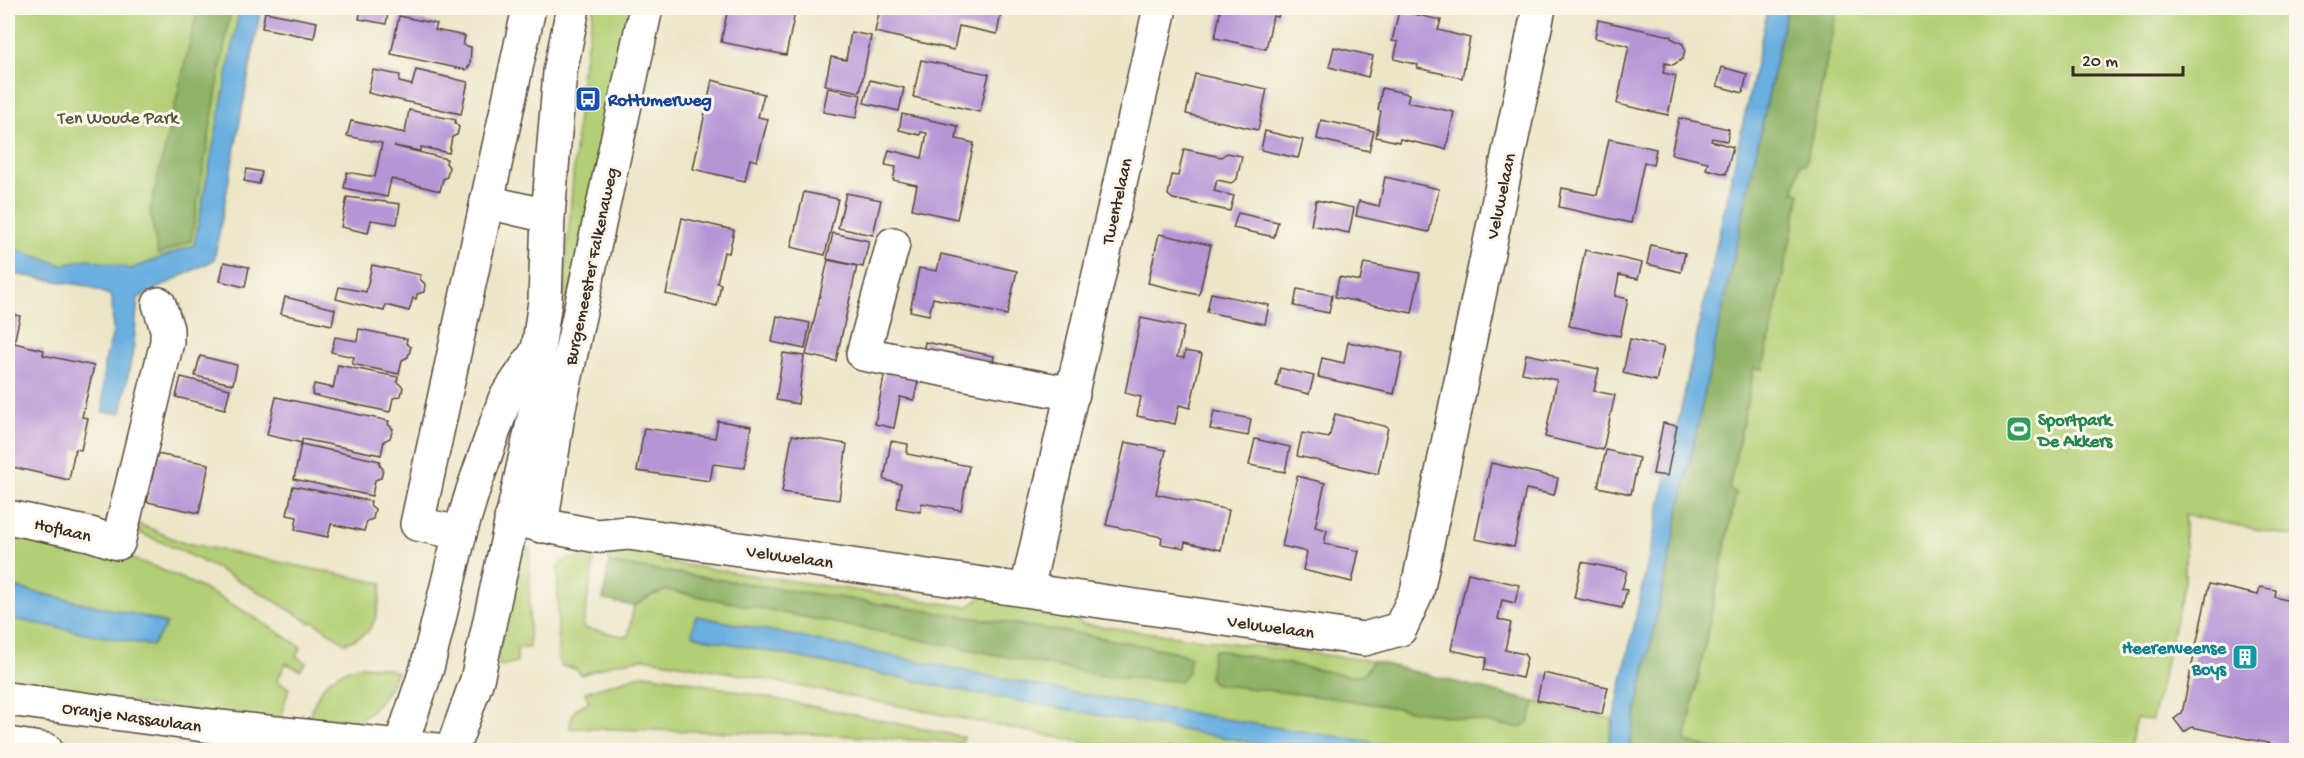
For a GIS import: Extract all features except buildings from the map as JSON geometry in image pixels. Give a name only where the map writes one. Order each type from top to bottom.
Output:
[{"type":"street","points":[[460,533],[417,524],[529,8]]},
{"type":"street","name":"Burgemeester Falkenaweg","points":[[526,523],[537,404],[538,350],[545,300],[548,216],[560,72],[573,8]]},
{"type":"street","name":"Burgemeester Falkenaweg","points":[[452,750],[477,680],[559,408],[645,8]]},
{"type":"street","name":"Twentelaan","points":[[1027,590],[1160,8]]},
{"type":"street","name":"Veluwelaan","points":[[526,523],[597,536],[628,533],[1364,639],[1400,629],[1417,592],[1539,8]]},
{"type":"street","points":[[487,202],[548,216]]},
{"type":"street","points":[[893,244],[863,354],[1073,394]]},
{"type":"street","name":"Hoflaan","points":[[8,517],[90,534],[118,543],[167,342],[167,329],[159,304]]},
{"type":"street","name":"Burgemeester Falkenaweg","points":[[400,749],[427,668],[460,533],[506,399],[538,350]]},
{"type":"street","name":"Oranje Nassaulaan","points":[[8,699],[400,749],[437,750]]},
{"type":"street","points":[[8,744],[46,750]]},
{"type":"green space","name":"Ten Woude Park","points":[[8,8],[251,8],[205,248],[133,282],[8,260]]},
{"type":"green space","points":[[198,8],[231,8],[191,241],[158,255],[150,210]]},
{"type":"green space","points":[[594,8],[631,8],[568,302],[563,301],[581,78]]},
{"type":"green space","points":[[1787,8],[1837,8],[1806,164],[1800,164],[1794,192],[1800,193],[1763,369],[1754,368],[1729,488],[1736,493],[1685,742],[1723,750],[1628,750]]},
{"type":"green space","name":"Sportpark De Akkers","points":[[1837,8],[2296,8],[2296,537],[2185,515],[2185,581],[2152,720],[2136,718],[2131,750],[1774,750],[1749,744],[1748,750],[1723,750],[1685,742],[1736,493],[1729,489],[1754,368],[1763,369],[1800,194],[1794,192],[1800,163],[1806,164]]},
{"type":"green space","points":[[139,524],[181,542],[382,583],[377,613],[371,628],[365,634],[345,643],[313,621],[311,623],[226,574],[137,532]]},
{"type":"green space","points":[[8,532],[99,550],[152,566],[218,596],[301,647],[296,656],[306,663],[300,670],[286,663],[277,681],[289,688],[282,723],[8,686],[8,618],[152,646],[167,624],[8,586]]},
{"type":"green space","points":[[626,542],[651,546],[664,562],[968,607],[985,594],[1068,606],[1081,624],[1373,661],[1364,674],[1350,676],[1217,650],[1215,684],[1529,721],[1535,702],[1613,719],[1607,750],[1422,750],[1053,689],[697,616],[694,635],[703,638],[979,694],[1301,750],[1121,750],[743,675],[645,658],[615,663],[581,675],[576,669],[562,666],[558,659],[558,568],[565,561],[574,558],[594,560],[583,628],[628,637],[634,606],[650,596],[667,590],[865,629],[1190,657],[1177,652],[1081,634],[609,563],[610,553]]},
{"type":"green space","points":[[518,546],[530,549],[529,648],[517,648],[517,662],[500,666],[498,658]]},
{"type":"green space","points":[[609,563],[1081,634],[1177,652],[1190,657],[1189,671],[1180,681],[1109,677],[667,590],[650,596],[634,606],[603,600]]},
{"type":"green space","points":[[1213,651],[1350,676],[1364,674],[1373,661],[1535,702],[1529,721],[1520,728],[1347,700],[1215,684],[1209,677]]},
{"type":"green space","points":[[358,666],[381,667],[397,672],[374,708],[357,721],[336,727],[308,720],[325,685],[338,674]]},
{"type":"green space","points":[[644,674],[964,737],[961,743],[817,734],[570,728],[571,718],[575,711],[589,702],[585,692]]},
{"type":"water","points":[[240,8],[261,8],[214,260],[138,298],[134,344],[121,413],[103,412],[104,364],[113,333],[112,296],[87,286],[8,273],[8,247],[63,265],[88,259],[131,269],[194,245]]},
{"type":"water","points":[[1768,8],[1787,8],[1628,750],[1607,750]]},
{"type":"water","points":[[8,586],[167,624],[152,646],[8,618]]},
{"type":"water","points":[[697,616],[1053,689],[1422,750],[1301,750],[979,694],[703,638],[692,632]]},
{"type":"place","name":"Rottumerweg","points":[[588,99]]},
{"type":"place","name":"Sportpark De Akkers","points":[[2019,429]]},
{"type":"place","name":"Heerenveense Boys","points":[[2245,657]]}]
